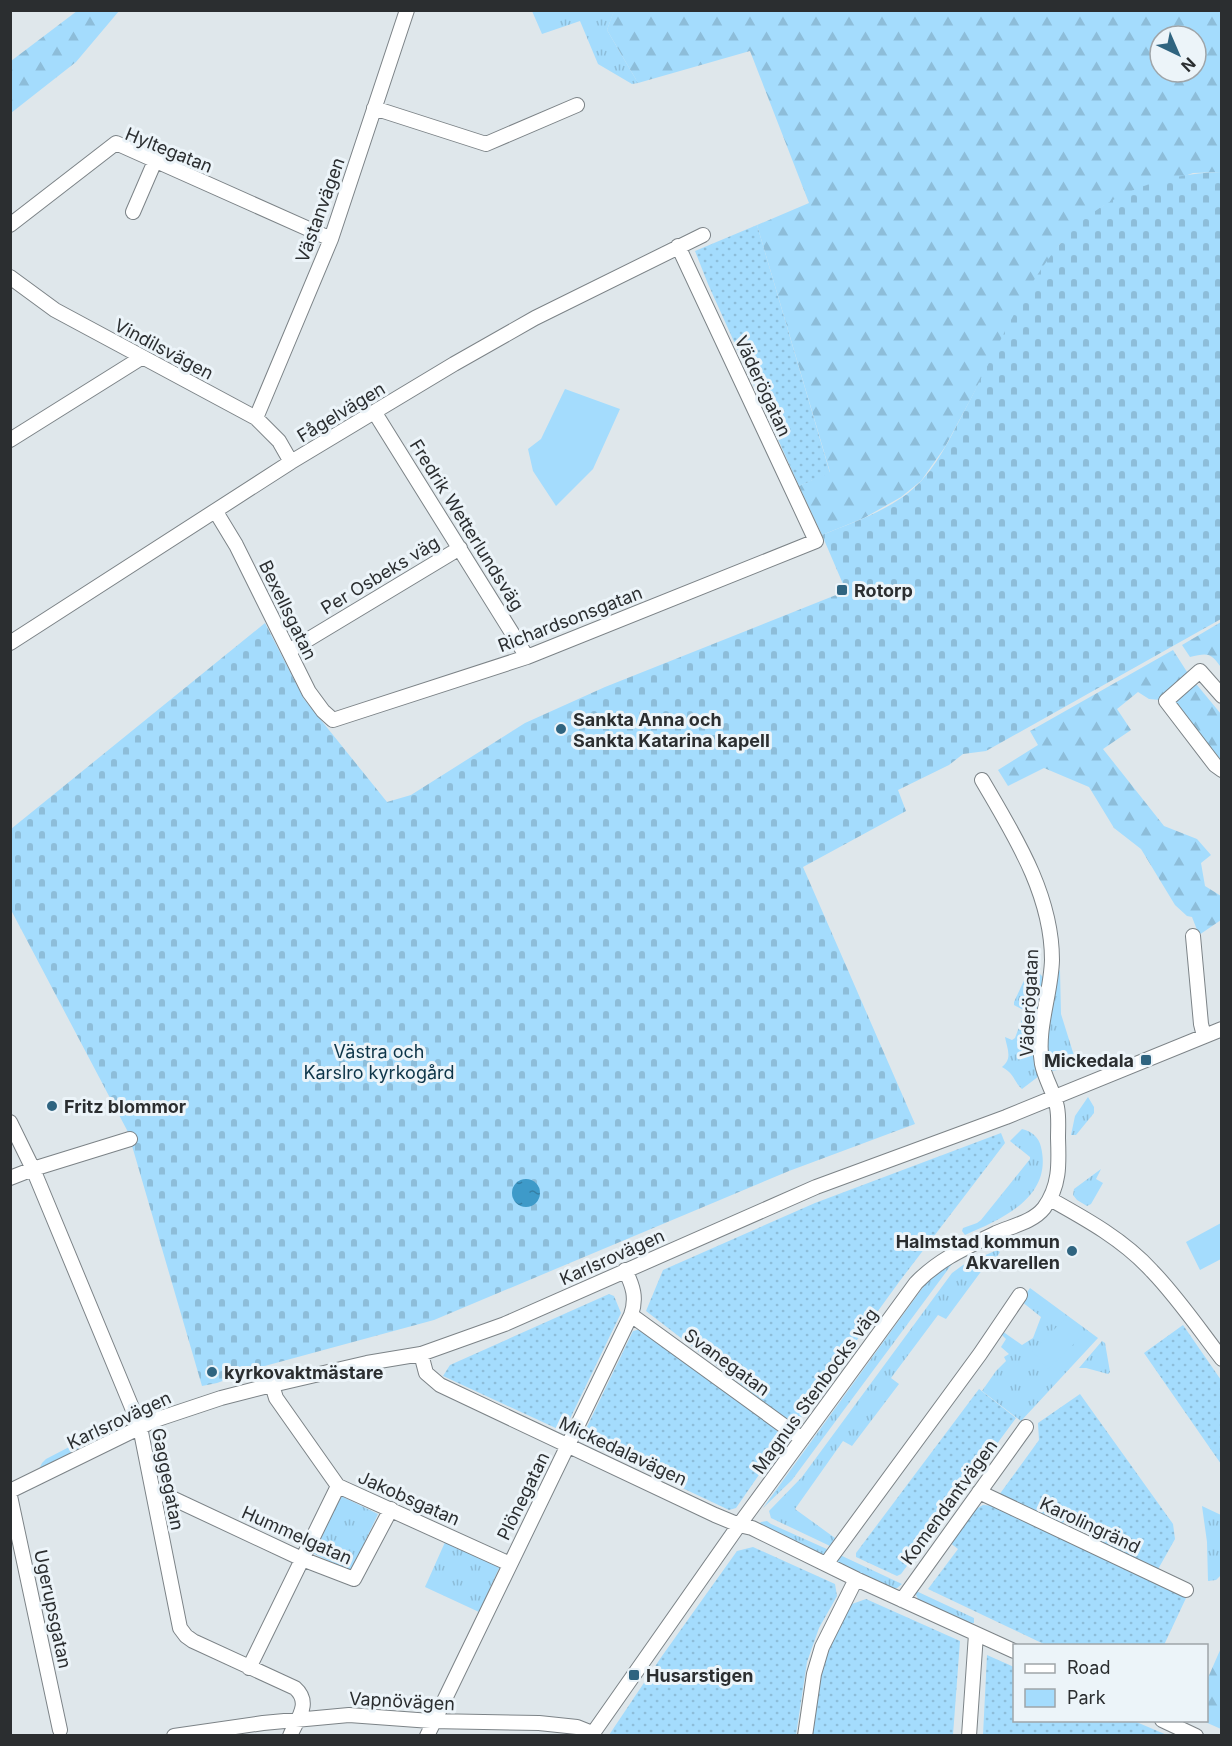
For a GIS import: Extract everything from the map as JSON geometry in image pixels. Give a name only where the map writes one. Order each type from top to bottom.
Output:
[{"type":"street","name":"Västanvägen","points":[[256,418],[331,239],[405,11]]},
{"type":"street","points":[[374,108],[486,144],[577,105]]},
{"type":"street","name":"Hyltegatan","points":[[10,225],[116,143],[331,239]]},
{"type":"street","points":[[133,212],[155,161]]},
{"type":"street","name":"Fågelvägen","points":[[10,643],[291,462],[375,412],[535,318],[703,235]]},
{"type":"street","name":"Väderögatan","points":[[678,246],[816,541]]},
{"type":"street","name":"Vindilsvägen","points":[[10,277],[55,310],[256,418],[279,441],[291,462]]},
{"type":"street","points":[[10,440],[141,358]]},
{"type":"street","name":"Fredrik Wetterlundsväg","points":[[375,412],[527,657]]},
{"type":"street","name":"Bexellsgatan","points":[[216,512],[236,544],[309,692],[333,720]]},
{"type":"street","name":"Richardsonsgatan","points":[[333,720],[527,657],[816,541]]},
{"type":"street","name":"Per Osbeks väg","points":[[289,651],[460,548]]},
{"type":"street","points":[[1221,696],[1200,671],[1166,701],[1221,770]]},
{"type":"street","name":"Väderögatan","points":[[982,780],[1026,859],[1042,899],[1050,934],[1052,961],[1044,1013],[1042,1063],[1054,1097]]},
{"type":"street","points":[[1193,936],[1204,1036]]},
{"type":"street","name":"Karlsrovägen","points":[[10,1491],[155,1420],[221,1398],[272,1385],[367,1363],[421,1354],[505,1324],[816,1187],[1054,1097],[1221,1029]]},
{"type":"street","points":[[1054,1097],[1058,1115],[1059,1167],[1057,1182],[1050,1199],[1099,1227],[1142,1260],[1173,1294],[1221,1359]]},
{"type":"street","name":"Gaggegatan","points":[[10,1122],[33,1169],[140,1427],[180,1628],[193,1641],[295,1688],[304,1700],[297,1721]]},
{"type":"street","points":[[10,1178],[130,1139]]},
{"type":"street","name":"Magnus Stenbocks väg","points":[[591,1734],[739,1525],[916,1283],[929,1269],[958,1251],[1041,1212],[1050,1199]]},
{"type":"street","name":"Plönegatan","points":[[427,1736],[631,1315],[634,1293],[625,1270]]},
{"type":"street","points":[[826,1564],[980,1354],[1020,1295]]},
{"type":"street","name":"Svanegatan","points":[[631,1315],[802,1439]]},
{"type":"street","name":"Mickedalavägen","points":[[421,1354],[426,1373],[440,1385],[1013,1651]]},
{"type":"street","name":"Jakobsgatan","points":[[272,1385],[276,1398],[338,1486],[510,1564]]},
{"type":"street","name":"Komendantvägen","points":[[902,1600],[1026,1427]]},
{"type":"street","points":[[249,1668],[338,1486]]},
{"type":"street","name":"Hummelgatan","points":[[153,1492],[159,1492],[302,1559],[354,1579],[391,1509]]},
{"type":"street","name":"Karolingränd","points":[[979,1492],[1186,1590]]},
{"type":"street","name":"Ugerupsgatan","points":[[10,1496],[60,1730]]},
{"type":"street","points":[[805,1736],[814,1674],[822,1647],[856,1579]]},
{"type":"street","points":[[969,1736],[976,1634]]},
{"type":"street","name":"Vapnövägen","points":[[174,1736],[349,1715],[434,1721],[539,1723],[577,1727],[591,1734]]},
{"type":"street","points":[[290,1736],[297,1721]]},
{"type":"street","points":[[1166,1722],[1196,1736]]},
{"type":"green space","points":[[614,10],[1221,11],[1221,172],[1193,173],[1103,206],[1080,224],[1060,244],[1030,288],[945,447],[921,481],[901,497],[864,518],[822,535],[799,486],[830,472],[757,225],[809,203],[750,51],[638,83],[607,30]]},
{"type":"green space","points":[[77,11],[119,11],[76,62],[11,113],[11,61]]},
{"type":"green space","points":[[532,11],[614,11],[607,30],[638,83],[632,84],[598,64],[580,21],[542,34]]},
{"type":"green space","name":"Västra och Karslro kyrkogård","points":[[1221,172],[1221,619],[986,751],[963,754],[949,765],[898,790],[906,811],[803,867],[915,1124],[789,1171],[434,1320],[261,1367],[202,1386],[128,1132],[11,910],[11,829],[265,623],[304,699],[387,802],[411,795],[525,723],[605,687],[846,591],[822,535],[888,506],[912,490],[922,480],[948,442],[1034,280],[1075,227],[1112,200],[1133,190],[1176,177]]},
{"type":"green space","points":[[757,225],[830,473],[799,486],[695,251]]},
{"type":"green space","points":[[565,389],[620,409],[593,469],[556,506],[533,471],[528,449],[541,439]]},
{"type":"green space","points":[[1221,622],[1220,666],[1207,655],[1190,657],[1182,645]]},
{"type":"green space","points":[[1173,650],[1189,675],[1160,700],[1149,699],[1138,692],[1117,709],[1131,730],[1103,749],[1164,826],[1197,839],[1211,855],[1201,863],[1205,886],[1221,896],[1221,920],[1199,935],[1192,917],[1187,916],[1175,905],[1141,849],[1114,828],[1089,787],[1044,768],[1008,786],[998,770],[1038,745],[1030,731]]},
{"type":"green space","points":[[1191,685],[1197,685],[1221,714],[1221,766],[1173,703]]},
{"type":"green space","points":[[1060,970],[1061,1014],[1076,1062],[1071,1068],[1051,1071],[1046,1035],[1057,972]]},
{"type":"green space","points":[[1037,971],[1043,977],[1038,1012],[1039,1076],[1022,1089],[1009,1072],[1002,1067],[1008,1057],[1005,1037],[1012,1040],[1015,1038],[1025,1011],[1014,1005],[1014,1002],[1027,974]]},
{"type":"green space","points":[[1088,1097],[1094,1107],[1094,1113],[1076,1135],[1071,1135],[1075,1116]]},
{"type":"green space","points":[[1022,1129],[1034,1135],[1040,1143],[1043,1164],[1039,1180],[1032,1193],[1021,1204],[994,1222],[965,1235],[963,1228],[981,1220],[1030,1159],[1010,1141]]},
{"type":"green space","points":[[1001,1133],[1005,1143],[899,1282],[799,1420],[790,1422],[646,1311],[663,1270],[815,1203]]},
{"type":"green space","points":[[1101,1169],[1096,1179],[1103,1183],[1091,1204],[1087,1206],[1073,1195],[1074,1189]]},
{"type":"green space","points":[[1221,1223],[1221,1259],[1200,1270],[1186,1242]]},
{"type":"green space","points":[[997,1250],[1000,1252],[995,1260],[991,1258],[946,1319],[938,1315],[891,1378],[899,1384],[852,1446],[843,1441],[795,1509],[835,1538],[830,1546],[771,1518],[769,1511],[802,1477],[952,1273],[963,1265]]},
{"type":"green space","points":[[952,1264],[792,1480],[763,1508],[926,1283],[934,1274]]},
{"type":"green space","points":[[1030,1288],[1098,1338],[1021,1421],[982,1391],[1006,1361],[1004,1357],[1009,1354],[1001,1347],[1006,1339],[1000,1333],[1002,1331],[1022,1345],[1033,1338],[1041,1317],[1021,1301]]},
{"type":"green space","points":[[609,1294],[614,1296],[621,1313],[565,1429],[560,1430],[443,1376],[450,1365]]},
{"type":"green space","points":[[1066,1318],[1083,1335],[1048,1369],[1032,1351]]},
{"type":"green space","points":[[1183,1325],[1221,1380],[1221,1464],[1144,1353]]},
{"type":"green space","points":[[642,1329],[779,1432],[781,1443],[736,1508],[729,1510],[587,1443],[584,1433],[633,1331]]},
{"type":"green space","points":[[1102,1341],[1105,1343],[1110,1372],[1108,1374],[1079,1368]]},
{"type":"green space","points":[[979,1389],[1016,1418],[901,1574],[897,1576],[856,1557],[856,1553]]},
{"type":"green space","points":[[1080,1394],[1173,1524],[1175,1539],[1157,1571],[1107,1549],[1080,1511],[1061,1524],[999,1495],[1039,1440],[1038,1423]]},
{"type":"green space","points":[[127,1417],[125,1424],[115,1431],[39,1469],[46,1459]]},
{"type":"green space","points":[[339,1495],[378,1514],[351,1571],[312,1553]]},
{"type":"green space","points":[[983,1505],[994,1506],[1186,1598],[1164,1644],[1044,1644],[928,1589],[958,1549],[949,1542],[974,1510]]},
{"type":"green space","points":[[1202,1506],[1221,1515],[1221,1575],[1216,1580],[1208,1581],[1207,1542]]},
{"type":"green space","points":[[767,1521],[829,1550],[822,1555],[758,1525]]},
{"type":"green space","points":[[446,1540],[500,1566],[479,1612],[425,1587]]},
{"type":"green space","points":[[753,1547],[835,1584],[837,1596],[819,1628],[807,1662],[796,1735],[609,1735],[737,1551]]},
{"type":"green space","points":[[840,1555],[902,1584],[897,1588],[892,1588],[837,1563],[834,1561]]},
{"type":"green space","points":[[914,1590],[974,1618],[974,1623],[968,1623],[918,1599]]},
{"type":"green space","points":[[866,1599],[960,1641],[953,1735],[812,1736],[820,1678],[833,1636],[852,1604]]},
{"type":"green space","points":[[1221,1648],[1221,1729],[1205,1722],[1208,1722],[1208,1678]]},
{"type":"green space","points":[[987,1655],[1013,1667],[1013,1722],[1136,1722],[1167,1735],[983,1735]]},
{"type":"water","points":[[526,1179],[536,1183],[540,1193],[536,1203],[526,1207],[516,1203],[512,1193],[516,1183]]},
{"type":"place","name":"Rotorp","points":[[842,590]]},
{"type":"place","name":"Sankta Anna och Sankta Katarina kapell","points":[[561,729]]},
{"type":"place","name":"Mickedala","points":[[1146,1060]]},
{"type":"place","name":"Fritz blommor","points":[[52,1106]]},
{"type":"place","name":"Halmstad kommun Akvarellen","points":[[1072,1251]]},
{"type":"place","name":"kyrkovaktmästare","points":[[212,1372]]},
{"type":"place","name":"Husarstigen","points":[[634,1675]]}]
